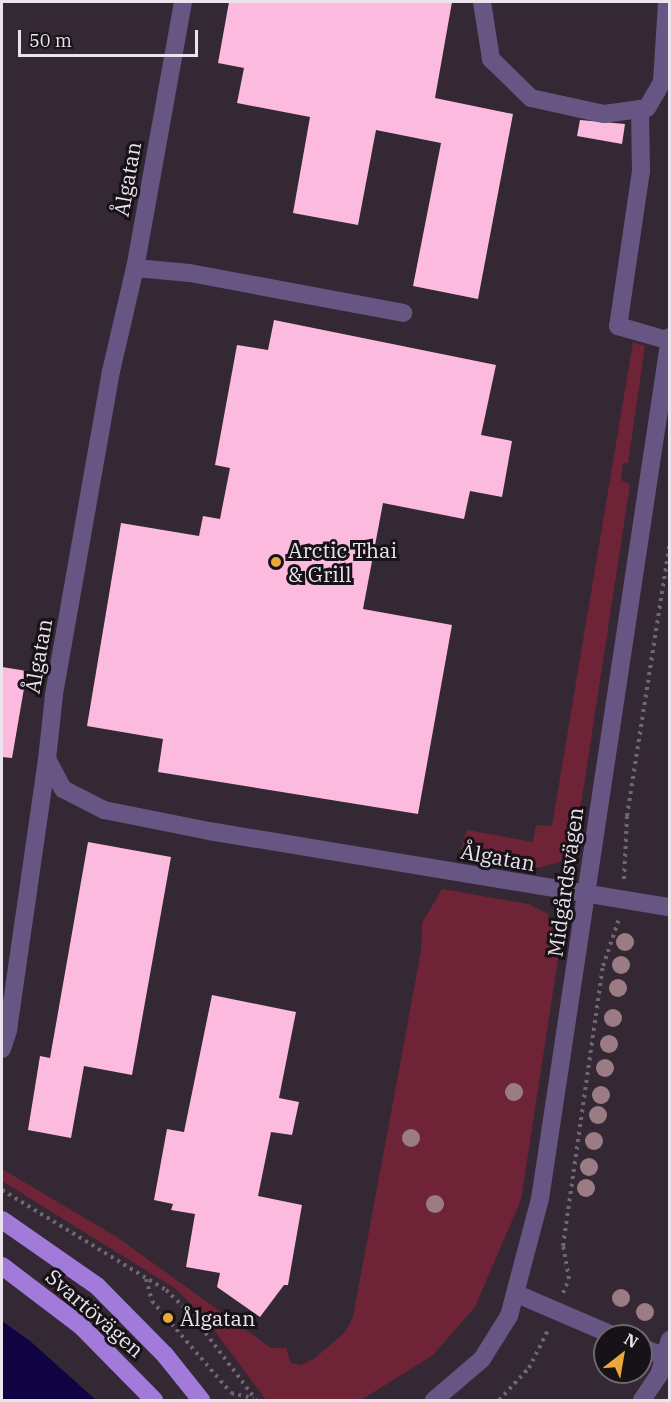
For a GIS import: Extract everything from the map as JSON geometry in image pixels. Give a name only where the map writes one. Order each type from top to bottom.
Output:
[{"type":"main road","name":"Svartövägen","points":[[2,1220],[98,1286],[165,1355],[201,1401]]},
{"type":"main road","name":"Svartövägen","points":[[2,1266],[81,1326],[154,1401]]},
{"type":"street","name":"Ålgatan","points":[[183,2],[135,268],[111,371],[54,695],[47,759],[63,789],[104,810],[586,896],[669,907]]},
{"type":"street","points":[[482,2],[491,58],[531,98],[604,114],[647,108],[662,82],[667,2]]},
{"type":"street","points":[[640,109],[641,171],[618,326],[669,340]]},
{"type":"street","points":[[135,268],[190,273],[403,313]]},
{"type":"street","name":"Midgårdsvägen","points":[[434,1401],[482,1359],[509,1316],[517,1294],[540,1199],[669,340]]},
{"type":"street","points":[[2,1049],[8,1030],[47,759]]},
{"type":"street","points":[[517,1294],[593,1327]]},
{"type":"street","points":[[642,1401],[659,1375],[667,1352]]},
{"type":"path","points":[[499,1401],[540,1351],[569,1279],[563,1245],[603,966],[623,901],[627,816],[669,541]]},
{"type":"path","points":[[2,1190],[146,1278],[192,1315],[255,1399]]},
{"type":"path","points":[[146,1278],[153,1301],[231,1393],[255,1399]]},
{"type":"shaded area","points":[[633,342],[645,346],[628,463],[623,463],[621,480],[630,485],[575,844],[560,862],[538,868],[471,858],[461,849],[467,830],[533,842],[536,825],[552,826]]},
{"type":"shaded area","points":[[442,889],[529,904],[548,914],[557,931],[559,953],[521,1200],[475,1307],[432,1356],[361,1400],[266,1400],[204,1317],[176,1289],[2,1181],[2,1169],[117,1237],[271,1348],[286,1348],[291,1363],[301,1365],[315,1358],[345,1332],[353,1317],[421,951],[422,923]]},
{"type":"shaded area","points":[[2,1321],[30,1341],[96,1400],[2,1400]]},
{"type":"building","points":[[229,2],[452,2],[435,98],[513,114],[478,299],[413,286],[441,143],[376,130],[358,225],[293,213],[310,117],[237,103],[244,68],[218,63]]},
{"type":"building","points":[[580,120],[625,124],[622,144],[577,136]]},
{"type":"building","points":[[274,320],[496,365],[481,435],[512,441],[502,497],[470,491],[464,519],[383,503],[363,609],[452,625],[418,814],[158,772],[163,739],[87,726],[121,523],[199,536],[203,516],[220,519],[230,468],[215,465],[237,345],[268,350]]},
{"type":"building","points":[[2,667],[27,671],[12,758],[2,757]]},
{"type":"building","points":[[88,842],[171,857],[132,1075],[84,1066],[71,1138],[28,1130],[40,1056],[50,1058]]},
{"type":"building","points":[[212,995],[296,1012],[279,1098],[299,1102],[292,1135],[271,1132],[258,1196],[302,1205],[288,1285],[284,1285],[260,1317],[217,1287],[220,1273],[186,1267],[195,1214],[171,1210],[173,1204],[154,1200],[167,1129],[184,1132]]},
{"type":"place","name":"Arctic Thai & Grill","points":[[276,562]]},
{"type":"place","name":"Ålgatan","points":[[168,1318]]}]
